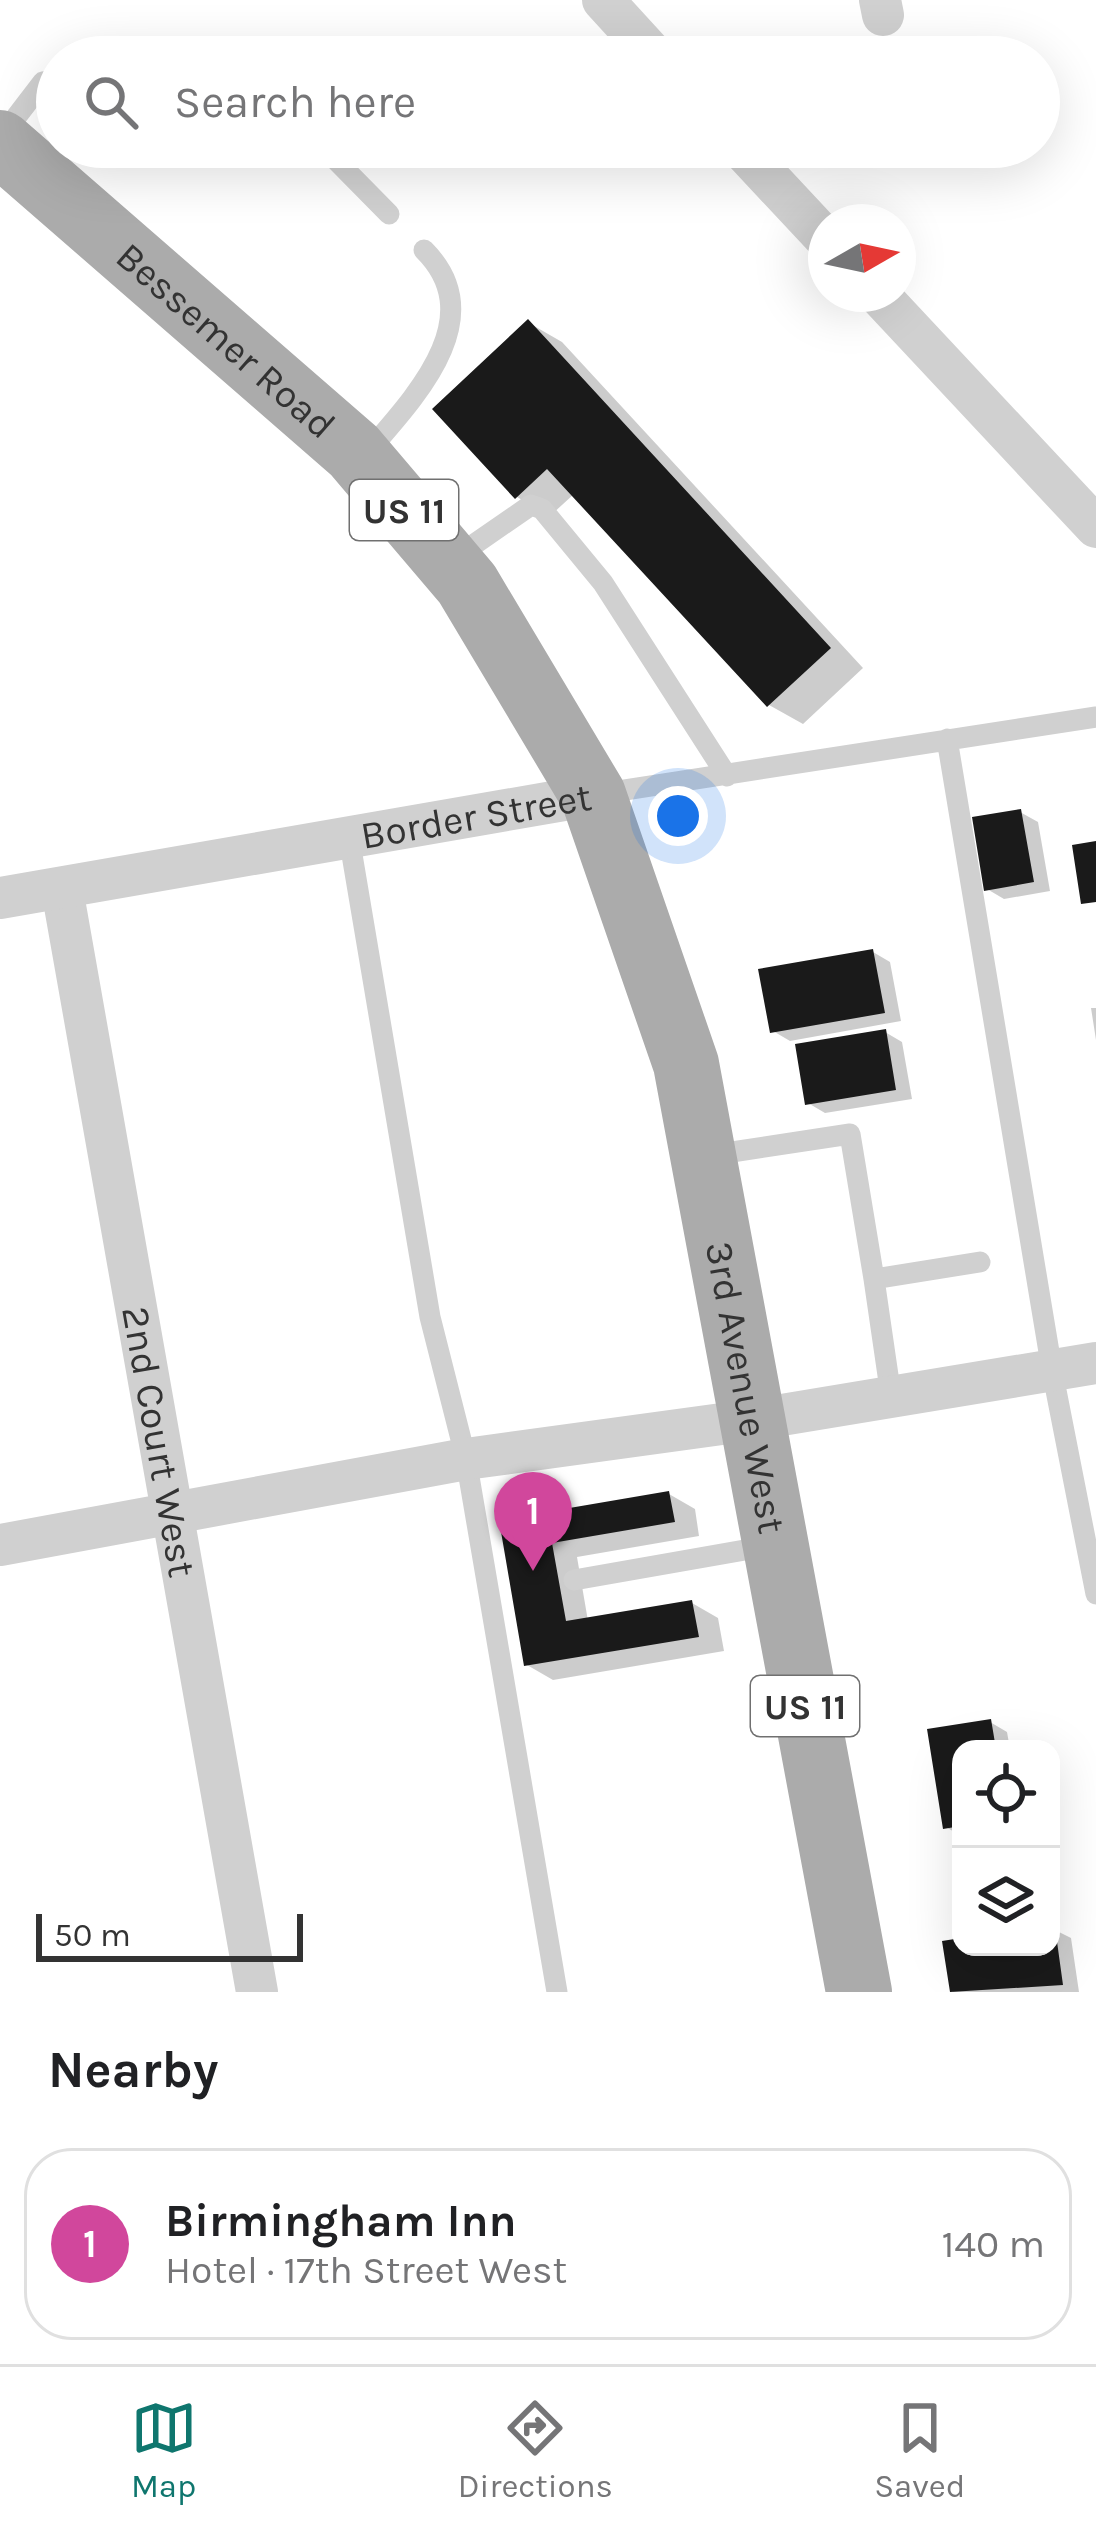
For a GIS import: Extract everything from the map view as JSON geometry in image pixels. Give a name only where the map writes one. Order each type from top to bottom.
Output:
[{"type":"main road","name":"Bessemer Road","points":[[0,140],[361,460],[448,562],[593,795]]},
{"type":"main road","name":"3rd Avenue West","points":[[593,795],[686,1064],[859,1992]]},
{"type":"street","points":[[603,0],[636,36]]},
{"type":"street","points":[[760,168],[808,220]]},
{"type":"street","points":[[895,312],[1096,527]]},
{"type":"street","name":"Border Street","points":[[0,898],[593,795]]},
{"type":"street","name":"2nd Court West","points":[[62,889],[257,1992]]},
{"type":"street","points":[[0,1545],[466,1459],[751,1420],[1096,1363]]},
{"type":"lane","points":[[0,140],[36,91]]},
{"type":"lane","points":[[343,168],[388,214]]},
{"type":"lane","points":[[361,460],[428,382],[442,351],[453,306],[449,282],[424,250]]},
{"type":"lane","points":[[448,562],[531,505],[542,509],[604,583],[727,776]]},
{"type":"lane","name":"Border Street","points":[[593,795],[1096,717]]},
{"type":"lane","points":[[947,740],[1052,1370],[1096,1594]]},
{"type":"lane","points":[[349,837],[430,1317],[466,1459],[557,1992]]},
{"type":"lane","points":[[703,1156],[850,1134],[891,1396]]},
{"type":"lane","points":[[874,1279],[980,1262]]},
{"type":"lane","points":[[574,1580],[774,1545]]},
{"type":"building","points":[[528,319],[831,648],[767,707],[547,469],[515,499],[432,409]]},
{"type":"building","points":[[1021,809],[1034,882],[984,891],[972,817]]},
{"type":"building","points":[[1096,841],[1096,902],[1081,904],[1072,845]]},
{"type":"building","points":[[873,949],[885,1013],[770,1033],[758,969]]},
{"type":"building","points":[[886,1029],[896,1090],[805,1105],[795,1044]]},
{"type":"building","points":[[669,1491],[675,1522],[552,1543],[566,1621],[692,1600],[699,1637],[524,1666],[499,1520]]},
{"type":"building","points":[[991,1719],[994,1740],[952,1740],[952,1828],[943,1829],[927,1729]]},
{"type":"building","points":[[952,1939],[952,1956],[1059,1956],[1063,1985],[950,1992],[942,1941]]},
{"type":"place","name":"Birmingham Inn","points":[[533,1571]]}]
